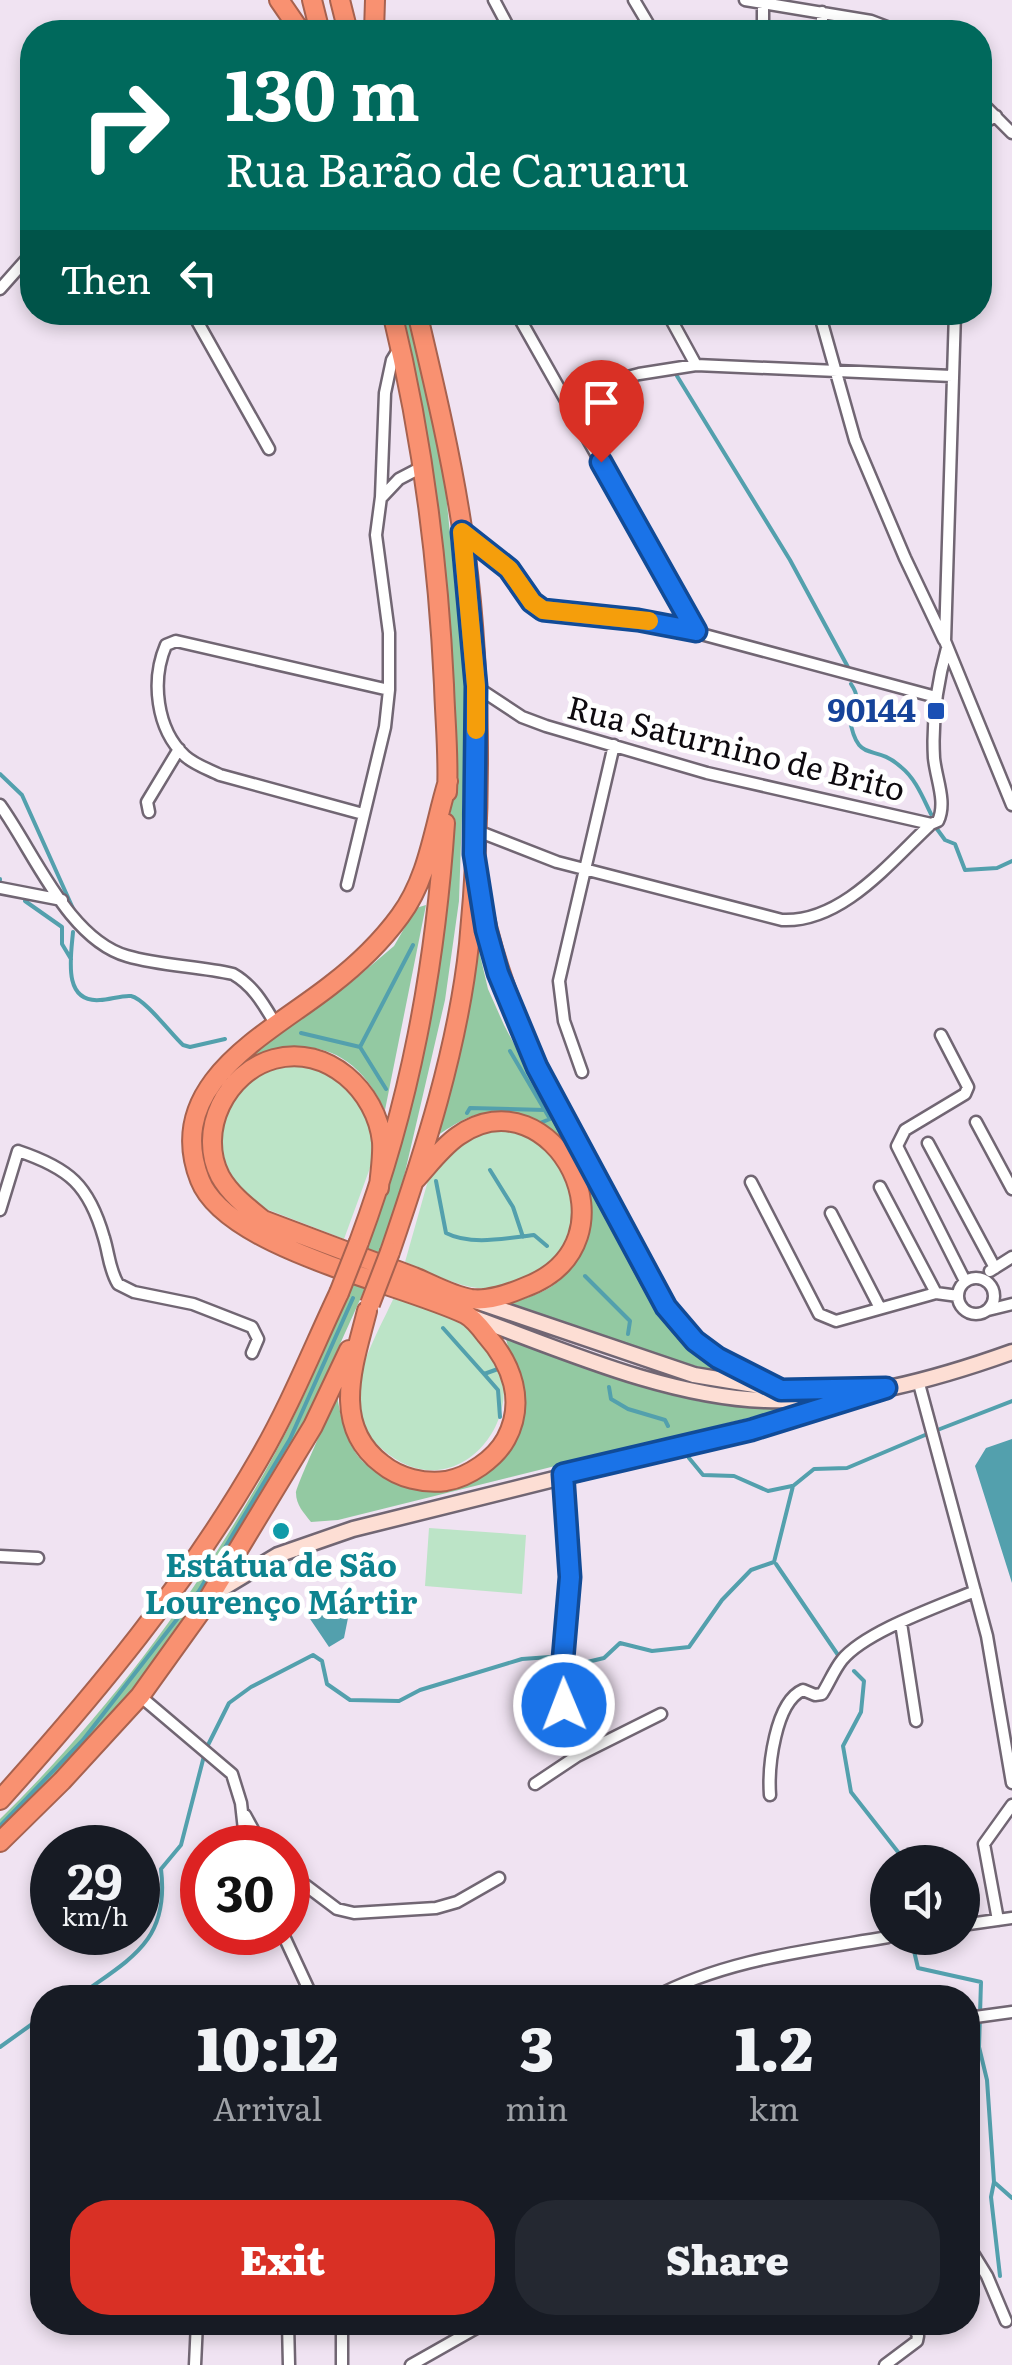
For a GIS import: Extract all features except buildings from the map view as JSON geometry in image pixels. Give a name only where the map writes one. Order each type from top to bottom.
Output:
[{"type":"highway","points":[[0,1800],[96,1692],[169,1598],[262,1455],[340,1293],[405,1104],[433,944],[448,781],[440,605],[424,466],[395,325]]},
{"type":"highway","points":[[0,1842],[140,1696],[212,1594],[312,1426],[368,1307],[415,1180],[453,1032],[468,946],[475,830],[476,686],[462,532],[420,325]]},
{"type":"highway","points":[[415,1180],[458,1135],[502,1122],[530,1128],[568,1160],[580,1183],[580,1228],[575,1246],[556,1270],[536,1284],[470,1307],[322,1262],[246,1228],[209,1196],[194,1157],[193,1128],[209,1086],[225,1065],[334,983],[375,946],[402,914],[428,860],[448,781]]},
{"type":"highway","points":[[474,854],[486,930],[514,1016],[576,1142],[666,1307],[695,1341],[718,1358],[781,1390]]},
{"type":"highway","points":[[368,1307],[350,1382],[350,1417],[362,1443],[374,1459],[405,1478],[446,1481],[482,1465],[506,1440],[516,1404],[510,1368],[470,1307],[263,1220],[236,1198],[219,1174],[212,1142],[213,1119],[238,1081],[257,1066],[275,1058],[302,1056],[330,1064],[351,1079],[372,1110],[382,1143],[379,1188]]},
{"type":"street","points":[[744,0],[781,3],[866,20]]},
{"type":"street","points":[[763,4],[763,20]]},
{"type":"street","points":[[822,12],[822,20]]},
{"type":"street","points":[[992,112],[1012,133]]},
{"type":"street","points":[[992,118],[996,116]]},
{"type":"street","points":[[0,289],[20,266]]},
{"type":"street","points":[[199,325],[269,449]]},
{"type":"street","points":[[523,325],[696,631]]},
{"type":"street","points":[[674,325],[696,365]]},
{"type":"street","points":[[823,325],[855,440],[1012,805]]},
{"type":"street","points":[[946,645],[954,325]]},
{"type":"street","points":[[346,886],[389,690],[389,633],[376,535],[385,393],[392,360],[400,347]]},
{"type":"street","points":[[563,394],[640,374],[696,365],[952,376]]},
{"type":"street","points":[[381,498],[398,480],[424,466]]},
{"type":"street","points":[[462,532],[509,569],[532,602],[543,610],[646,621],[696,631],[936,697]]},
{"type":"street","points":[[922,598],[946,592]]},
{"type":"street","points":[[363,814],[220,775],[198,765],[169,734],[156,688],[163,652],[171,642],[194,644],[389,690]]},
{"type":"street","name":"Rua Saturnino de Brito","points":[[476,686],[522,717],[614,745],[708,772],[931,824],[938,821],[942,811],[934,758],[936,697],[946,645]]},
{"type":"street","points":[[582,1072],[560,1003],[559,981],[614,745]]},
{"type":"street","points":[[149,812],[147,802],[180,749]]},
{"type":"street","points":[[0,805],[80,926],[102,944],[124,956],[211,969],[245,981],[276,1025]]},
{"type":"street","points":[[475,830],[532,853],[585,868],[782,920],[800,921],[815,918],[842,901],[931,824]]},
{"type":"street","points":[[0,888],[62,900]]},
{"type":"street","points":[[941,1035],[968,1087],[965,1094],[905,1130],[897,1146],[965,1281]]},
{"type":"street","points":[[976,1122],[1012,1189]]},
{"type":"street","points":[[928,1143],[994,1268]]},
{"type":"street","points":[[0,1210],[18,1150],[49,1161],[85,1192],[118,1284],[134,1292],[193,1304],[252,1327],[258,1339],[252,1354]]},
{"type":"street","points":[[751,1182],[819,1314],[836,1321],[936,1293],[958,1296]]},
{"type":"street","points":[[880,1187],[936,1293]]},
{"type":"street","points":[[831,1213],[880,1308]]},
{"type":"street","points":[[1012,1257],[989,1271],[987,1281],[994,1296],[1012,1303]]},
{"type":"street","points":[[958,1296],[965,1281],[976,1277],[987,1281]]},
{"type":"street","points":[[958,1296],[965,1311],[976,1314],[1012,1303]]},
{"type":"street","points":[[987,1311],[994,1296]]},
{"type":"street","points":[[470,1307],[694,1375],[781,1390],[886,1388]]},
{"type":"street","points":[[470,1307],[635,1375],[714,1394],[766,1400],[863,1394]]},
{"type":"street","points":[[212,1594],[278,1555],[372,1524],[751,1430],[1012,1352]]},
{"type":"street","points":[[918,1380],[988,1636],[1008,1734],[1012,1783]]},
{"type":"street","points":[[563,1474],[570,1577],[562,1667],[564,1705],[577,1756]]},
{"type":"street","points":[[0,1556],[38,1558]]},
{"type":"street","points":[[770,1795],[768,1766],[789,1703],[800,1690],[822,1694],[844,1657],[900,1623],[975,1591]]},
{"type":"street","points":[[900,1623],[916,1721]]},
{"type":"street","points":[[140,1696],[200,1744],[236,1780],[244,1825]]},
{"type":"street","points":[[535,1784],[577,1756],[662,1714]]},
{"type":"street","points":[[998,1920],[984,1844],[1012,1805]]},
{"type":"street","points":[[242,1810],[250,1825]]},
{"type":"street","points":[[310,1888],[337,1908],[354,1913],[436,1908],[457,1902],[500,1878]]},
{"type":"street","points":[[980,1923],[1012,1918]]},
{"type":"street","points":[[680,1985],[700,1974],[738,1963],[870,1940]]},
{"type":"street","points":[[293,1955],[307,1985]]},
{"type":"street","points":[[980,2016],[1012,2012]]},
{"type":"street","points":[[980,2265],[1006,2321]]},
{"type":"street","points":[[195,2365],[196,2335]]},
{"type":"street","points":[[288,2335],[289,2365]]},
{"type":"street","points":[[342,2335],[342,2365]]},
{"type":"street","points":[[411,2365],[464,2335]]},
{"type":"street","points":[[885,2365],[917,2341],[918,2335]]},
{"type":"green space","points":[[399,325],[411,325],[445,483],[466,699],[459,901],[445,1000],[383,1255],[362,1250],[448,879],[452,661],[445,563],[427,443]]},
{"type":"green space","points":[[426,905],[385,1110],[357,1070],[324,1050],[284,1048],[238,1062],[354,980],[394,946],[416,908]]},
{"type":"green space","points":[[475,934],[488,989],[504,1025],[650,1302],[689,1345],[710,1363],[736,1377],[653,1354],[508,1304],[548,1289],[562,1279],[583,1247],[589,1220],[586,1193],[577,1167],[541,1127],[516,1116],[487,1113],[472,1116],[431,1140]]},
{"type":"green space","points":[[306,1061],[353,1084],[378,1146],[344,1239],[261,1207],[233,1181],[220,1154],[218,1141],[226,1106],[259,1070]]},
{"type":"green space","points":[[498,1129],[537,1140],[562,1167],[576,1208],[573,1232],[565,1246],[530,1278],[500,1288],[465,1285],[405,1262],[431,1170],[457,1142]]},
{"type":"green space","points":[[355,1277],[368,1282],[308,1415],[238,1542],[142,1680],[90,1741],[0,1834],[0,1819],[115,1693],[215,1555],[285,1435]]},
{"type":"green space","points":[[395,1295],[469,1329],[497,1360],[504,1388],[500,1416],[486,1441],[466,1460],[441,1470],[412,1467],[382,1449],[360,1416],[357,1403],[361,1375]]},
{"type":"green space","points":[[504,1333],[697,1401],[788,1408],[338,1520],[311,1522],[296,1493],[337,1395],[344,1428],[368,1466],[385,1474],[404,1476],[482,1470],[521,1389]]},
{"type":"green space","points":[[429,1528],[526,1535],[522,1594],[425,1586]]},
{"type":"water","points":[[1012,1439],[1012,1583],[975,1466],[986,1448]]},
{"type":"water","points":[[343,1591],[353,1615],[348,1618],[344,1638],[329,1647],[304,1610]]},
{"type":"waterway","points":[[677,376],[790,560],[849,669]]},
{"type":"waterway","points":[[851,684],[856,697],[849,716],[857,742],[862,748],[891,759],[906,772],[931,814]]},
{"type":"waterway","points":[[0,774],[22,795],[75,913]]},
{"type":"waterway","points":[[937,829],[945,840],[955,844],[965,870],[997,868],[1012,861]]},
{"type":"waterway","points":[[25,901],[62,927],[62,944],[71,959]]},
{"type":"waterway","points":[[73,932],[72,976],[79,994],[100,1000],[131,996],[183,1045],[225,1039]]},
{"type":"waterway","points":[[360,1047],[413,945]]},
{"type":"waterway","points":[[301,1033],[360,1047],[386,1089]]},
{"type":"waterway","points":[[510,1051],[550,1119],[540,1123]]},
{"type":"waterway","points":[[467,1113],[470,1108],[545,1110]]},
{"type":"waterway","points":[[490,1170],[513,1207],[523,1237]]},
{"type":"waterway","points":[[436,1181],[446,1233],[478,1240],[534,1235],[547,1246]]},
{"type":"waterway","points":[[585,1276],[630,1321],[628,1334]]},
{"type":"waterway","points":[[0,1826],[83,1740],[199,1591],[290,1439],[353,1298]]},
{"type":"waterway","points":[[443,1328],[484,1374],[498,1369]]},
{"type":"waterway","points":[[484,1374],[498,1390],[500,1417]]},
{"type":"waterway","points":[[609,1387],[611,1399],[628,1409],[665,1420],[668,1426]]},
{"type":"waterway","points":[[940,1429],[1012,1401]]},
{"type":"waterway","points":[[207,1747],[229,1703],[313,1655],[322,1661],[327,1684],[350,1700],[399,1701],[420,1690],[522,1659],[550,1657],[583,1663],[604,1658],[620,1643],[652,1651],[689,1647],[722,1600],[751,1570],[774,1562],[793,1486],[814,1469],[847,1468],[925,1435]]},
{"type":"waterway","points":[[689,1458],[703,1475],[734,1476],[768,1491],[792,1486]]},
{"type":"waterway","points":[[776,1564],[838,1655]]},
{"type":"waterway","points":[[854,1671],[864,1681],[861,1712],[843,1746],[851,1792],[893,1845]]},
{"type":"waterway","points":[[94,1985],[129,1960],[152,1932],[159,1915],[161,1869],[181,1845],[204,1756]]},
{"type":"waterway","points":[[915,1955],[918,1968],[981,1982],[980,2014]]},
{"type":"waterway","points":[[0,2047],[30,2026]]},
{"type":"waterway","points":[[980,2051],[987,2080],[994,2182],[1012,2198]]},
{"type":"waterway","points":[[994,2182],[991,2197],[1000,2276]]},
{"type":"slow traffic","points":[[476,730],[476,686],[462,532],[509,569],[536,607],[649,621]]},
{"type":"place","name":"90144","points":[[936,711]]},
{"type":"place","name":"Estátua de São Lourenço Mártir","points":[[281,1531]]},
{"type":"route","points":[[564,1705],[561,1682],[570,1577],[563,1474],[751,1430],[886,1388],[781,1390],[718,1358],[695,1341],[666,1307],[610,1207],[537,1067],[498,973],[486,930],[474,854],[476,686],[462,532],[509,569],[536,607],[543,610],[660,623],[696,631],[601,462]]}]
